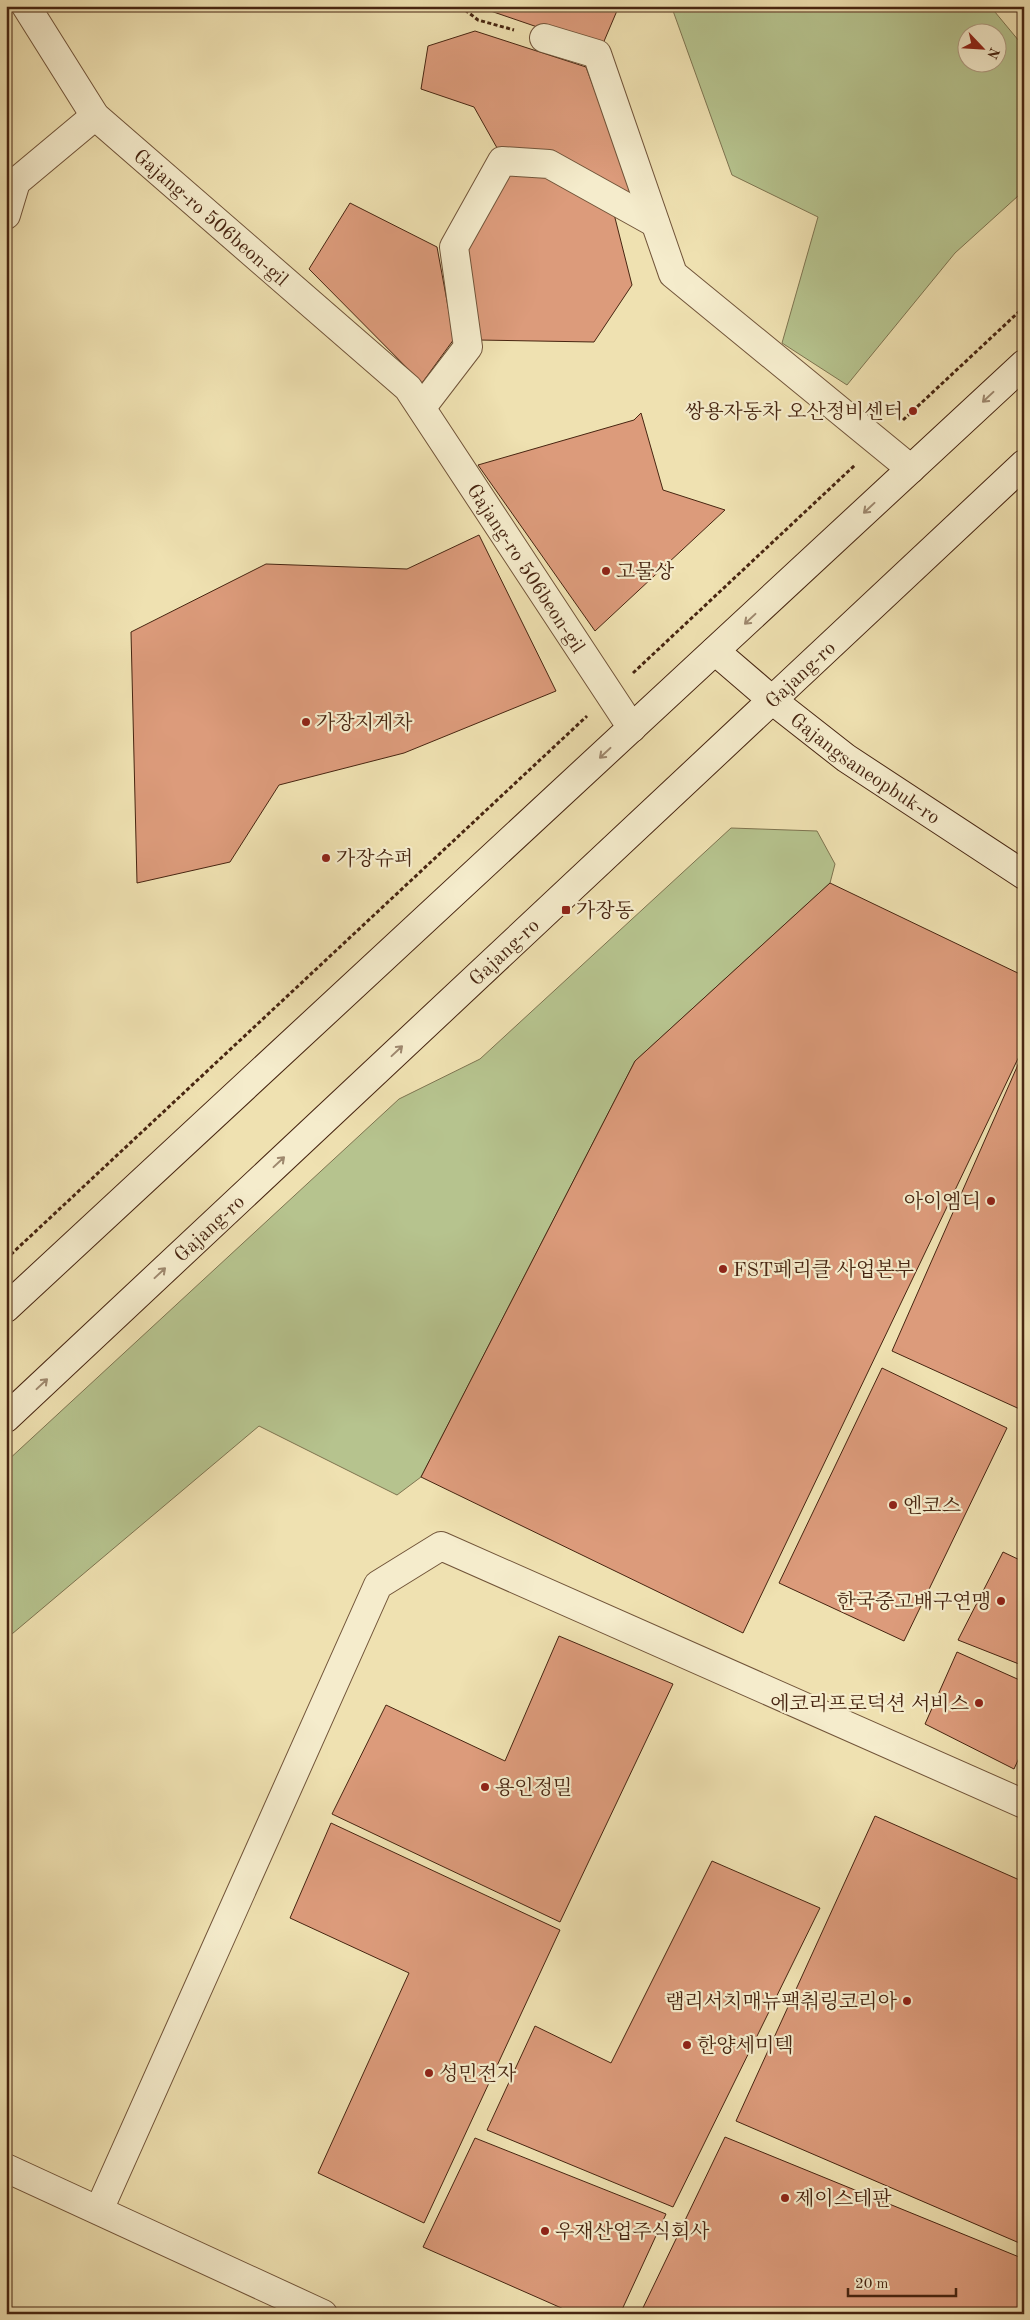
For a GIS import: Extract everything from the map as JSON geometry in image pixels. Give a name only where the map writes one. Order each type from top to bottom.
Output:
[{"type":"street","name":"Gajang-ro 506beon-gil","points":[[26,6],[95,116],[408,388],[632,728]]},
{"type":"street","points":[[544,38],[597,54],[673,274],[911,469]]},
{"type":"street","points":[[6,215],[16,182],[95,116]]},
{"type":"street","points":[[422,407],[468,347],[454,248],[502,161],[549,164],[655,223]]},
{"type":"street","points":[[6,1308],[1024,364]]},
{"type":"street","name":"Gajang-ro","points":[[6,1418],[1024,464]]},
{"type":"street","name":"Gajangsaneopbuk-ro","points":[[715,651],[772,700],[846,758],[1024,875]]},
{"type":"street","points":[[98,2210],[378,1585],[441,1546],[1024,1804]]},
{"type":"street","points":[[6,2168],[323,2314]]},
{"type":"path","points":[[460,6],[478,20],[544,38]]},
{"type":"path","points":[[6,1259],[1024,307]]},
{"type":"green space","points":[[674,6],[990,6],[1003,22],[958,22],[958,72],[1008,72],[1008,28],[1024,47],[1024,187],[1018,196],[955,253],[847,385],[782,343],[818,217],[732,175],[672,8]]},
{"type":"green space","points":[[731,828],[817,831],[835,864],[830,883],[635,1061],[421,1477],[397,1495],[259,1426],[6,1639],[6,1462],[399,1099],[480,1059]]},
{"type":"building","points":[[476,6],[619,6],[602,46],[549,31]]},
{"type":"building","points":[[475,31],[586,67],[636,201],[501,155],[474,107],[421,89],[428,46]]},
{"type":"building","points":[[506,171],[552,176],[614,214],[632,285],[594,342],[478,340],[466,248]]},
{"type":"building","points":[[350,203],[437,247],[454,339],[422,383],[309,269]]},
{"type":"building","name":"고물상","points":[[641,413],[663,490],[725,510],[595,631],[478,465],[634,420]]},
{"type":"building","name":"가장지게차","points":[[479,535],[556,691],[404,753],[279,785],[230,862],[137,883],[131,632],[266,564],[407,569]]},
{"type":"building","name":"FST페리클 사업본부","points":[[830,883],[1024,976],[1024,1046],[743,1633],[421,1477],[635,1061]]},
{"type":"building","name":"아이엠디","points":[[1024,1051],[1024,1411],[892,1351]]},
{"type":"building","name":"엔코스","points":[[882,1368],[1007,1428],[904,1641],[779,1583]]},
{"type":"building","name":"한국중고배구연맹","points":[[1003,1552],[1024,1562],[1024,1666],[958,1640]]},
{"type":"building","name":"용인정밀","points":[[559,1636],[673,1684],[560,1922],[332,1814],[386,1705],[505,1761]]},
{"type":"building","name":"에코리프로덕션 서비스","points":[[957,1652],[1024,1682],[1024,1747],[1014,1769],[925,1724]]},
{"type":"building","name":"램리서치매뉴팩춰링코리아","points":[[875,1816],[1024,1882],[1024,2245],[736,2121]]},
{"type":"building","name":"성민전자","points":[[331,1823],[560,1930],[424,2223],[318,2173],[409,1973],[290,1918]]},
{"type":"building","name":"한양세미텍","points":[[712,1861],[820,1908],[673,2207],[487,2130],[535,2026],[611,2063]]},
{"type":"building","name":"제이스테판","points":[[725,2137],[1024,2259],[1024,2314],[640,2314]]},
{"type":"building","name":"우재산업주식회사","points":[[475,2138],[666,2214],[620,2314],[575,2314],[423,2247]]},
{"type":"place","name":"쌍용자동차 오산정비센터","points":[[913,411]]},
{"type":"place","name":"고물상","points":[[606,571]]},
{"type":"place","name":"가장지게차","points":[[306,722]]},
{"type":"place","name":"가장슈퍼","points":[[326,858]]},
{"type":"place","name":"가장동","points":[[566,910]]},
{"type":"place","name":"아이엠디","points":[[991,1201]]},
{"type":"place","name":"FST페리클 사업본부","points":[[723,1269]]},
{"type":"place","name":"엔코스","points":[[893,1505]]},
{"type":"place","name":"한국중고배구연맹","points":[[1001,1601]]},
{"type":"place","name":"에코리프로덕션 서비스","points":[[979,1703]]},
{"type":"place","name":"용인정밀","points":[[485,1787]]},
{"type":"place","name":"램리서치매뉴팩춰링코리아","points":[[907,2001]]},
{"type":"place","name":"한양세미텍","points":[[687,2045]]},
{"type":"place","name":"성민전자","points":[[429,2073]]},
{"type":"place","name":"제이스테판","points":[[785,2198]]},
{"type":"place","name":"우재산업주식회사","points":[[545,2231]]}]
